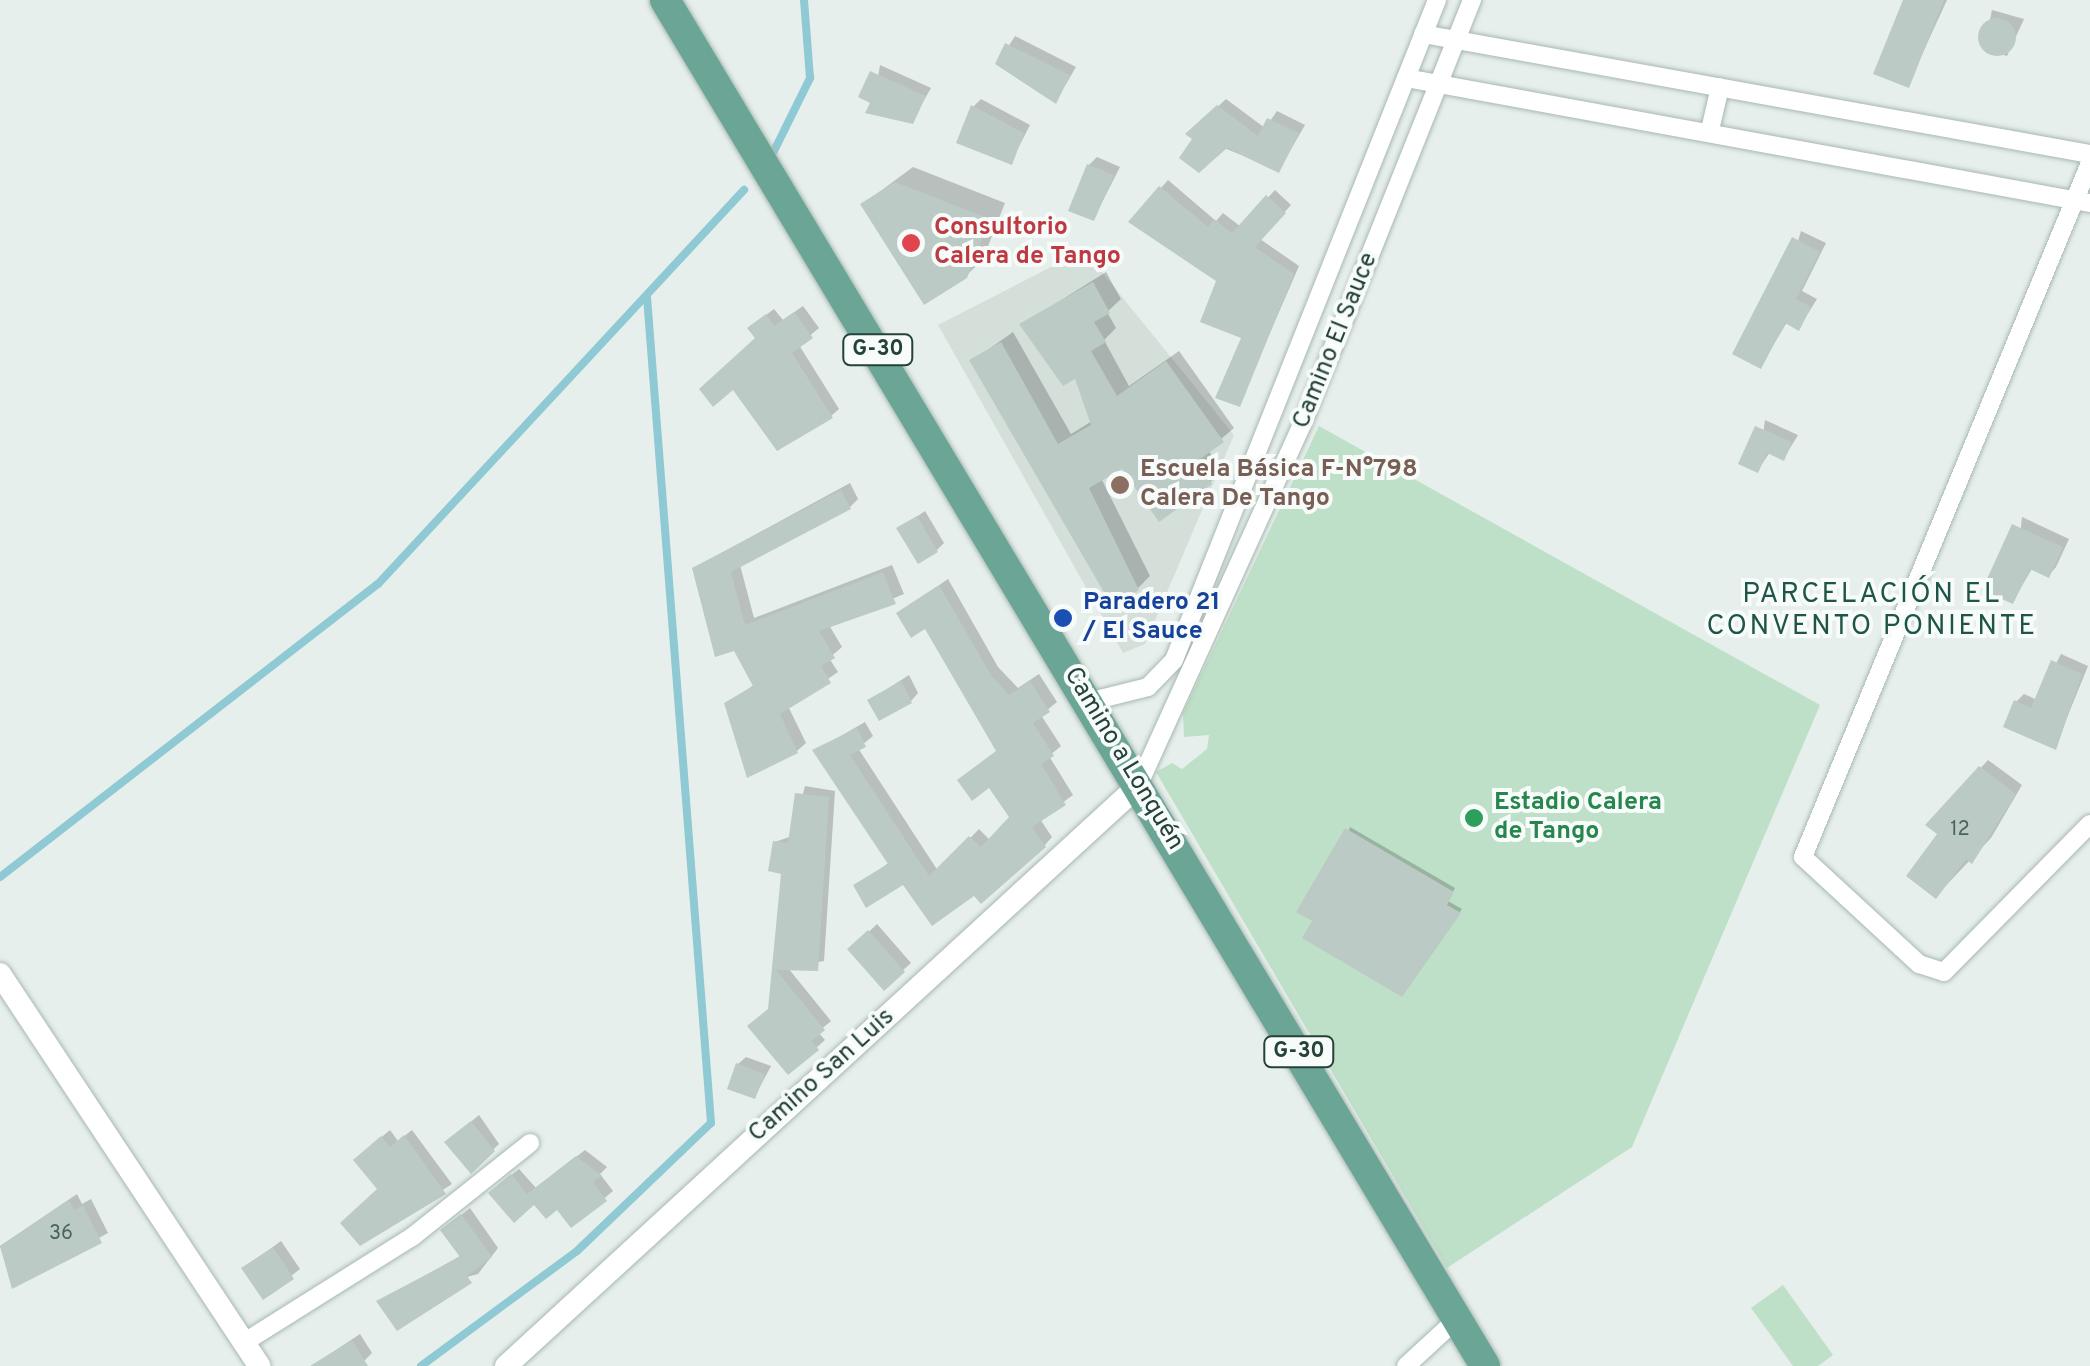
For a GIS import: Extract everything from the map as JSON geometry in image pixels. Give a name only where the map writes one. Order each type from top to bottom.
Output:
[{"type":"main road","name":"Camino a Lonquén","points":[[665,0],[1458,1318],[1473,1360]]},
{"type":"street","name":"Camino El Sauce","points":[[1148,686],[1174,660],[1436,0]]},
{"type":"street","name":"Camino El Sauce","points":[[1138,786],[1168,710],[1302,426],[1472,0]]},
{"type":"street","points":[[1423,34],[2090,154]]},
{"type":"street","points":[[1406,78],[1710,130],[2083,202]]},
{"type":"street","points":[[1710,130],[1720,87]]},
{"type":"street","points":[[2090,163],[2083,202],[1803,857],[1919,964],[1944,972],[2090,824]]},
{"type":"street","points":[[1088,702],[1148,686],[1168,710]]},
{"type":"street","name":"Camino San Luis","points":[[506,1366],[1138,786]]},
{"type":"street","points":[[0,974],[259,1366]]},
{"type":"street","points":[[244,1343],[412,1237],[530,1143]]},
{"type":"street","points":[[1406,1366],[1458,1318]]},
{"type":"shaded area","name":"Escuela Básica F-N°798 Calera De Tango","points":[[1084,250],[1234,435],[1145,644],[1123,653],[938,325]]},
{"type":"green space","name":"Estadio Calera de Tango","points":[[1319,426],[1820,705],[1632,1147],[1447,1268],[1156,772],[1172,763],[1182,769],[1207,749],[1209,735],[1184,737],[1183,713]]},
{"type":"green space","points":[[1783,1285],[1833,1355],[1818,1366],[1793,1366],[1751,1308]]},
{"type":"building","points":[[1903,0],[1944,0],[1909,88],[1873,74]]},
{"type":"building","points":[[1997,18],[2010,24],[2016,37],[2010,50],[1997,56],[1984,50],[1978,37],[1984,24]]},
{"type":"building","points":[[1005,43],[1070,75],[1056,104],[995,64]]},
{"type":"building","points":[[870,71],[926,96],[913,124],[865,113],[870,103],[858,97]]},
{"type":"building","points":[[971,105],[1024,133],[1012,165],[956,143]]},
{"type":"building","points":[[1217,105],[1258,136],[1267,118],[1299,133],[1279,173],[1227,148],[1199,173],[1179,158],[1192,139],[1185,134]]},
{"type":"building","points":[[1087,164],[1114,175],[1094,221],[1068,211]]},
{"type":"building","name":"Consultorio Calera de Tango","points":[[895,182],[990,219],[967,278],[924,305],[860,204]]},
{"type":"building","points":[[1159,186],[1208,227],[1214,219],[1232,233],[1266,195],[1286,213],[1255,247],[1294,274],[1240,407],[1215,398],[1241,338],[1200,322],[1216,281],[1128,222]]},
{"type":"building","points":[[1792,237],[1820,252],[1796,299],[1811,307],[1799,331],[1785,323],[1761,369],[1732,354]]},
{"type":"building","points":[[1093,282],[1110,313],[1094,322],[1106,342],[1091,351],[1117,396],[1166,361],[1224,442],[1196,462],[1212,484],[1159,522],[1122,469],[1089,488],[1139,590],[1112,606],[969,360],[1001,342],[1058,444],[1091,425],[1075,379],[1063,386],[1019,324]]},
{"type":"building","points":[[794,312],[813,338],[792,353],[833,418],[777,451],[733,390],[713,407],[699,389],[755,338],[747,328],[766,314],[774,326]]},
{"type":"building","points":[[1755,426],[1792,442],[1784,461],[1767,453],[1758,473],[1738,464]]},
{"type":"building","points":[[841,490],[851,509],[731,572],[745,625],[883,572],[896,604],[819,631],[835,658],[821,666],[831,683],[780,714],[798,753],[747,778],[724,703],[753,686],[734,651],[715,657],[692,568]]},
{"type":"building","points":[[917,516],[938,552],[918,564],[896,528]]},
{"type":"building","points":[[2012,524],[2063,547],[2049,578],[2030,569],[2013,604],[1982,590]]},
{"type":"building","points":[[939,585],[991,675],[1009,695],[1030,681],[1050,712],[1033,723],[1054,756],[1041,764],[1066,805],[1032,827],[1046,847],[981,904],[974,896],[932,926],[903,885],[866,908],[853,885],[888,864],[812,750],[857,728],[866,747],[850,755],[929,876],[969,836],[981,847],[1009,817],[989,788],[972,801],[957,780],[996,751],[925,629],[911,638],[896,613]]},
{"type":"building","points":[[2051,660],[2082,674],[2056,750],[2003,727],[2014,700],[2031,708]]},
{"type":"building","points":[[901,681],[912,703],[879,721],[867,700]]},
{"type":"building","points":[[1979,766],[2016,794],[1972,864],[1966,859],[1936,899],[1906,876],[1937,834],[1925,825]]},
{"type":"building","points":[[795,793],[829,797],[818,971],[776,970],[825,1030],[812,1041],[819,1050],[788,1075],[747,1026],[768,1009],[781,874],[768,871],[773,841],[788,843]]},
{"type":"building","points":[[1345,828],[1454,892],[1447,905],[1461,913],[1402,997],[1302,938],[1312,921],[1296,912]]},
{"type":"building","points":[[868,930],[905,972],[884,991],[847,949]]},
{"type":"building","points":[[736,1063],[765,1074],[755,1099],[727,1089]]},
{"type":"building","points":[[471,1121],[495,1151],[471,1174],[444,1142]]},
{"type":"building","points":[[404,1135],[446,1194],[360,1246],[340,1223],[377,1189],[353,1160],[381,1136],[390,1147]]},
{"type":"building","points":[[576,1156],[602,1176],[593,1182],[607,1201],[571,1228],[557,1210],[546,1219],[534,1205],[514,1223],[488,1193],[511,1174],[527,1194]]},
{"type":"building","points":[[69,1200],[74,1210],[83,1205],[102,1243],[12,1289],[0,1246]]},
{"type":"building","points":[[461,1214],[492,1257],[467,1276],[472,1283],[397,1331],[376,1301],[460,1257],[440,1230]]},
{"type":"building","points":[[273,1247],[294,1279],[263,1300],[241,1268]]},
{"type":"building","points":[[352,1340],[368,1366],[310,1366]]},
{"type":"waterway","points":[[772,155],[810,78],[804,0]]},
{"type":"waterway","points":[[0,877],[378,584],[744,190]]},
{"type":"waterway","points":[[421,1366],[577,1251],[711,1123],[647,297]]},
{"type":"place","name":"Consultorio Calera de Tango","points":[[911,243]]},
{"type":"place","name":"Escuela Básica F-N°798 Calera De Tango","points":[[1120,485]]},
{"type":"place","name":"Paradero 21 / El Sauce","points":[[1063,618]]},
{"type":"place","name":"Estadio Calera de Tango","points":[[1474,818]]},
{"type":"district","name":"PARCELACIÓN EL CONVENTO PONIENTE","points":[[1872,611]]}]
